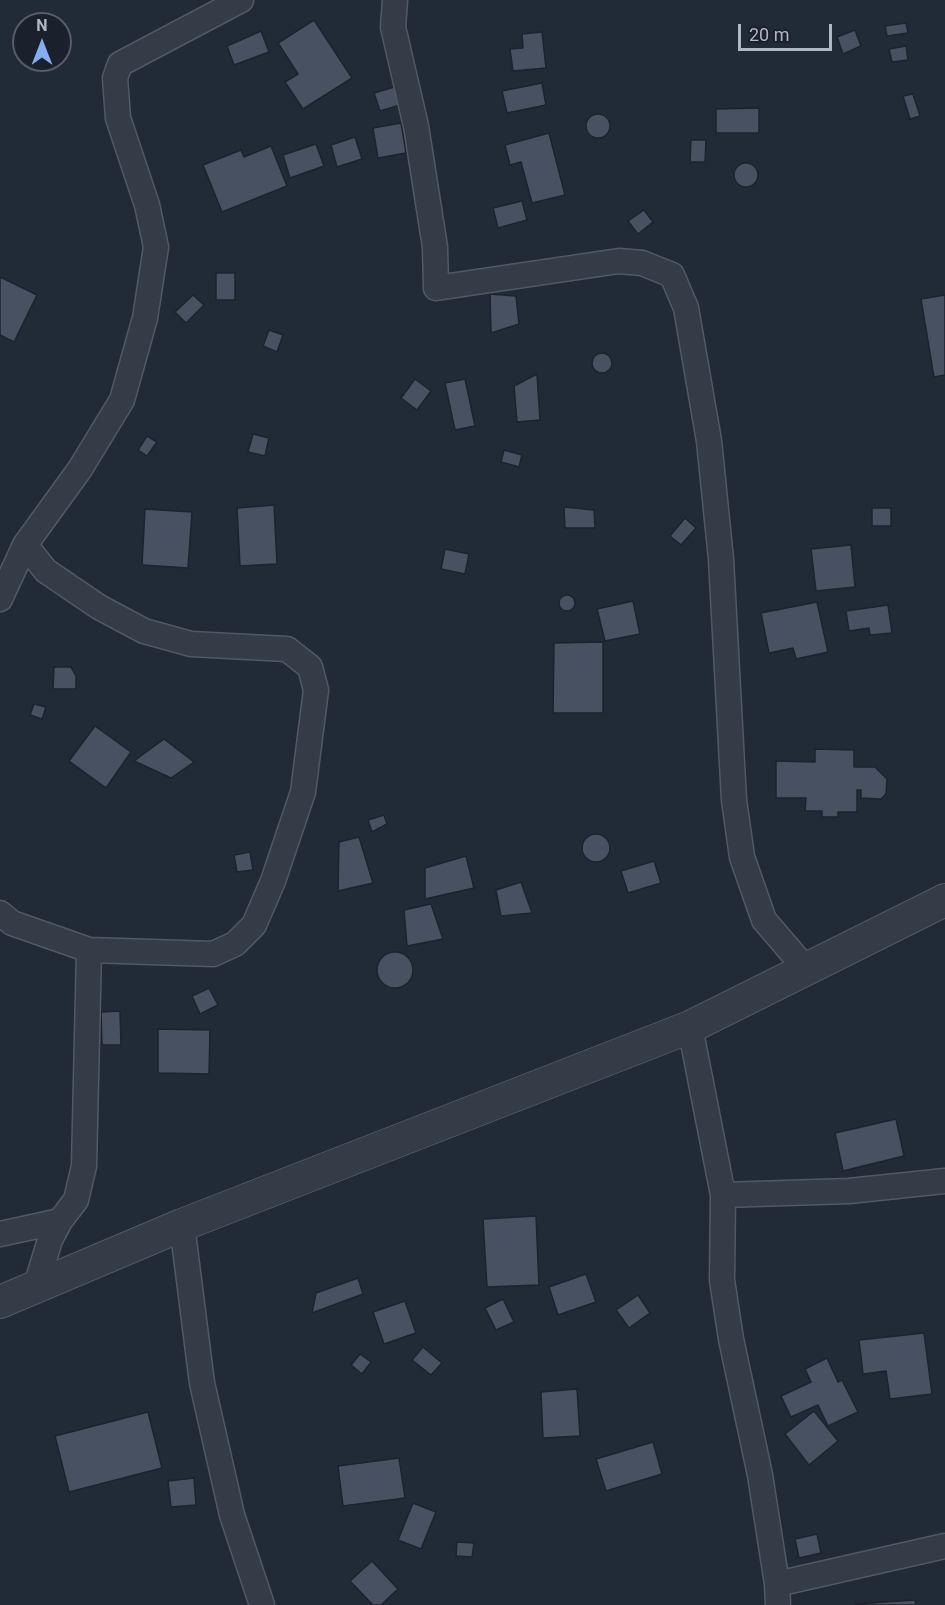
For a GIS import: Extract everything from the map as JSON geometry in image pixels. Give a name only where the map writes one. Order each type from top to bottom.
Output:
[{"type":"street","points":[[0,599],[25,545],[80,469],[122,400],[145,318],[156,248],[147,205],[118,118],[115,78],[120,64],[241,0]]},
{"type":"street","points":[[395,0],[393,27],[416,126],[435,248],[436,288],[619,261],[642,263],[672,275],[686,308],[709,441],[721,559],[734,800],[742,857],[764,920],[806,969]]},
{"type":"street","points":[[0,913],[12,923],[89,950],[213,954],[235,944],[254,924],[273,881],[303,792],[316,690],[310,667],[287,649],[191,644],[144,631],[99,607],[45,571],[25,545]]},
{"type":"street","points":[[0,1302],[182,1225],[690,1027],[945,900]]},
{"type":"street","points":[[36,1286],[50,1240],[60,1221],[76,1200],[84,1166],[89,950]]},
{"type":"street","points":[[690,1027],[723,1195],[724,1290],[731,1339],[760,1475],[778,1594],[945,1546]]},
{"type":"street","points":[[723,1195],[849,1191],[945,1181]]},
{"type":"street","points":[[0,1234],[60,1221]]},
{"type":"street","points":[[182,1225],[202,1383],[232,1515],[262,1605]]},
{"type":"building","points":[[314,20],[352,78],[303,109],[285,82],[298,74],[278,43]]},
{"type":"building","points":[[906,23],[908,33],[887,36],[885,26]]},
{"type":"building","points":[[855,30],[861,46],[843,54],[837,37]]},
{"type":"building","points":[[261,31],[269,52],[234,65],[227,46]]},
{"type":"building","points":[[542,32],[546,68],[513,71],[510,49],[523,48],[522,34]]},
{"type":"building","points":[[906,46],[908,60],[892,62],[889,49]]},
{"type":"building","points":[[542,83],[546,105],[507,113],[502,91]]},
{"type":"building","points":[[394,87],[400,105],[380,111],[374,93]]},
{"type":"building","points":[[913,94],[920,116],[910,119],[903,96]]},
{"type":"building","points":[[759,108],[759,133],[716,133],[716,109]]},
{"type":"building","points":[[598,114],[606,118],[610,126],[606,134],[598,138],[590,134],[586,126],[590,118]]},
{"type":"building","points":[[401,123],[406,153],[378,158],[373,128]]},
{"type":"building","points":[[549,133],[565,195],[532,203],[521,162],[510,165],[505,145]]},
{"type":"building","points":[[355,137],[362,159],[337,167],[331,145]]},
{"type":"building","points":[[691,140],[706,140],[705,162],[690,162]]},
{"type":"building","points":[[316,144],[324,166],[290,178],[283,155]]},
{"type":"building","points":[[271,146],[287,186],[222,212],[203,165],[241,150],[244,157]]},
{"type":"building","points":[[741,163],[751,163],[758,170],[758,180],[751,187],[741,187],[734,180],[734,170]]},
{"type":"building","points":[[522,201],[527,220],[498,228],[493,208]]},
{"type":"building","points":[[644,210],[653,222],[638,234],[628,221]]},
{"type":"building","points":[[216,273],[235,273],[235,300],[216,300]]},
{"type":"building","points":[[0,277],[37,295],[14,342],[0,335]]},
{"type":"building","points":[[490,294],[516,296],[519,324],[491,333]]},
{"type":"building","points":[[193,295],[204,305],[186,323],[175,312]]},
{"type":"building","points":[[945,295],[945,375],[934,377],[921,299]]},
{"type":"building","points":[[269,330],[283,335],[277,352],[263,346]]},
{"type":"building","points":[[602,353],[609,356],[612,363],[609,370],[602,373],[595,370],[592,363],[595,356]]},
{"type":"building","points":[[537,374],[540,420],[517,422],[514,386]]},
{"type":"building","points":[[415,379],[431,391],[417,410],[401,398]]},
{"type":"building","points":[[465,379],[475,426],[455,430],[445,383]]},
{"type":"building","points":[[253,434],[269,438],[265,456],[248,452]]},
{"type":"building","points":[[147,436],[157,442],[147,456],[138,450]]},
{"type":"building","points":[[504,450],[522,455],[519,467],[501,462]]},
{"type":"building","points":[[274,505],[277,564],[240,566],[237,508]]},
{"type":"building","points":[[564,507],[594,510],[595,528],[565,528]]},
{"type":"building","points":[[872,508],[891,508],[891,526],[872,526]]},
{"type":"building","points":[[145,509],[192,512],[188,568],[142,565]]},
{"type":"building","points":[[685,518],[696,528],[681,545],[670,536]]},
{"type":"building","points":[[851,545],[855,587],[816,591],[811,549]]},
{"type":"building","points":[[445,549],[469,554],[465,574],[441,569]]},
{"type":"building","points":[[567,595],[575,603],[567,611],[559,603]]},
{"type":"building","points":[[633,601],[640,634],[605,641],[597,609]]},
{"type":"building","points":[[817,602],[828,652],[796,659],[793,648],[769,653],[761,613]]},
{"type":"building","points":[[888,605],[892,633],[870,635],[869,628],[849,631],[846,611]]},
{"type":"building","points":[[603,642],[603,713],[553,713],[554,643]]},
{"type":"building","points":[[54,667],[71,667],[76,676],[76,689],[53,689]]},
{"type":"building","points":[[34,704],[46,707],[42,719],[30,715]]},
{"type":"building","points":[[95,726],[131,752],[106,788],[69,761]]},
{"type":"building","points":[[164,739],[194,762],[171,778],[134,761]]},
{"type":"building","points":[[815,749],[854,750],[854,767],[875,767],[887,779],[886,794],[881,799],[861,798],[861,790],[857,790],[857,812],[838,812],[838,817],[822,817],[822,811],[805,811],[806,798],[776,798],[776,761],[815,762]]},
{"type":"building","points":[[384,815],[387,824],[372,832],[368,820]]},
{"type":"building","points":[[596,834],[606,838],[610,848],[606,858],[596,862],[586,858],[582,848],[586,838]]},
{"type":"building","points":[[359,837],[373,883],[338,891],[339,842]]},
{"type":"building","points":[[250,852],[253,870],[237,872],[234,855]]},
{"type":"building","points":[[466,856],[474,888],[425,899],[425,868]]},
{"type":"building","points":[[654,861],[661,883],[628,893],[621,871]]},
{"type":"building","points":[[521,882],[532,913],[501,916],[496,890]]},
{"type":"building","points":[[431,904],[443,939],[407,946],[404,910]]},
{"type":"building","points":[[395,952],[408,957],[413,970],[408,983],[395,988],[382,983],[377,970],[382,957]]},
{"type":"building","points":[[209,988],[218,1005],[200,1014],[192,996]]},
{"type":"building","points":[[120,1011],[121,1045],[102,1045],[101,1012]]},
{"type":"building","points":[[158,1029],[210,1030],[209,1074],[158,1073]]},
{"type":"building","points":[[896,1119],[904,1156],[843,1171],[835,1133]]},
{"type":"building","points":[[536,1216],[539,1285],[487,1287],[483,1219]]},
{"type":"building","points":[[586,1274],[596,1302],[558,1315],[549,1287]]},
{"type":"building","points":[[358,1278],[363,1294],[312,1313],[316,1293]]},
{"type":"building","points":[[638,1295],[650,1313],[629,1328],[616,1310]]},
{"type":"building","points":[[503,1299],[514,1322],[496,1330],[485,1308]]},
{"type":"building","points":[[405,1301],[416,1333],[384,1344],[373,1312]]},
{"type":"building","points":[[924,1333],[932,1394],[890,1399],[886,1371],[863,1374],[859,1340]]},
{"type":"building","points":[[423,1347],[442,1363],[431,1375],[412,1360]]},
{"type":"building","points":[[360,1354],[371,1362],[362,1374],[351,1365]]},
{"type":"building","points":[[827,1358],[838,1382],[842,1380],[858,1412],[828,1426],[818,1405],[791,1417],[781,1396],[811,1382],[805,1369]]},
{"type":"building","points":[[577,1389],[580,1436],[543,1438],[541,1392]]},
{"type":"building","points":[[814,1411],[838,1441],[809,1465],[785,1434]]},
{"type":"building","points":[[148,1412],[162,1468],[69,1492],[55,1436]]},
{"type":"building","points":[[653,1442],[662,1474],[606,1491],[596,1459]]},
{"type":"building","points":[[399,1458],[405,1498],[343,1506],[338,1466]]},
{"type":"building","points":[[194,1478],[196,1505],[171,1507],[168,1481]]},
{"type":"building","points":[[413,1503],[436,1512],[421,1549],[398,1540]]},
{"type":"building","points":[[817,1534],[821,1553],[799,1558],[795,1539]]},
{"type":"building","points":[[457,1542],[474,1543],[472,1557],[456,1556]]},
{"type":"building","points":[[372,1561],[398,1589],[381,1605],[373,1605],[350,1581]]},
{"type":"building","points":[[915,1600],[916,1605],[855,1605],[855,1604]]}]
